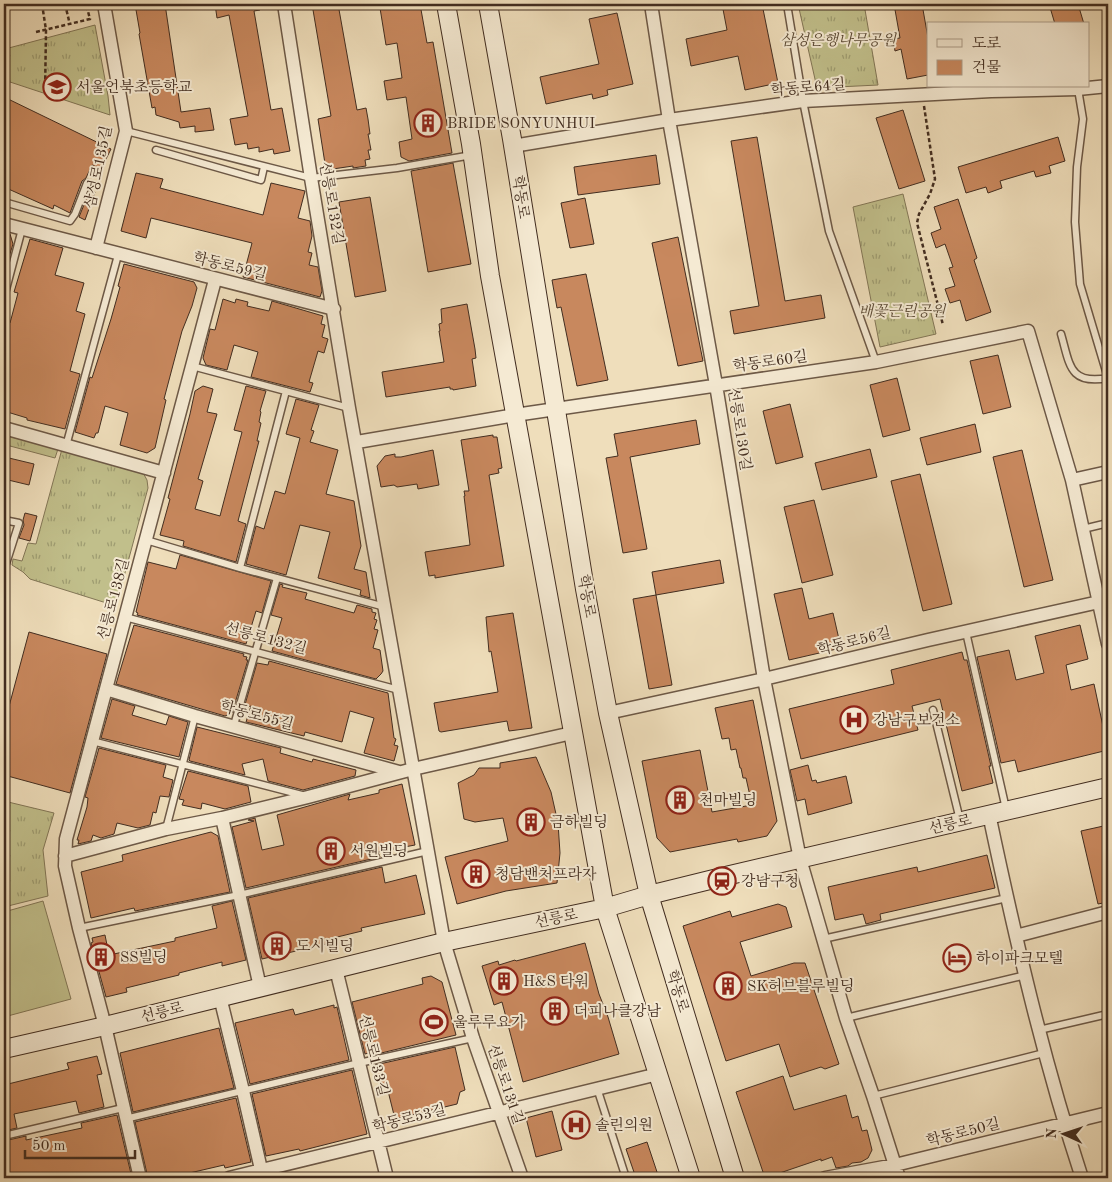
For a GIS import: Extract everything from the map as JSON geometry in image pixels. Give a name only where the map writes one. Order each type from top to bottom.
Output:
[{"type":"main road","points":[[446,4],[472,155],[490,276],[605,908],[691,1178]]},
{"type":"main road","name":"학동로","points":[[488,4],[585,589],[608,713],[649,895],[734,1178]]},
{"type":"main road","name":"선릉로","points":[[4,1049],[444,942],[605,908],[649,895],[1108,787]]},
{"type":"street","name":"삼성로135길","points":[[96,248],[126,131],[104,4]]},
{"type":"street","name":"선릉로132길","points":[[284,4],[350,408],[444,942]]},
{"type":"street","name":"선릉로130길","points":[[651,4],[764,679],[800,859],[846,1018],[899,1178]]},
{"type":"street","name":"학동로64길","points":[[1090,88],[1108,86]]},
{"type":"street","name":"학동로64길","points":[[513,146],[670,120],[803,102],[991,91],[1088,88]]},
{"type":"street","name":"학동로59길","points":[[4,224],[215,280],[334,309]]},
{"type":"street","name":"선릉로138길","points":[[140,1178],[79,928],[65,856],[66,839],[215,280]]},
{"type":"street","name":"학동로60길","points":[[515,415],[876,362],[1028,331],[1072,480]]},
{"type":"street","points":[[356,442],[515,415]]},
{"type":"street","points":[[4,428],[164,473]]},
{"type":"street","points":[[1108,472],[1072,480],[1083,529],[1104,601],[1108,644]]},
{"type":"street","name":"학동로56길","points":[[608,713],[1104,601]]},
{"type":"street","name":"학동로55길","points":[[106,689],[195,716],[399,772]]},
{"type":"street","name":"학동로55길","points":[[65,856],[166,829],[222,818],[308,797],[399,772],[572,733]]},
{"type":"street","points":[[997,812],[1007,898],[1044,1053],[1064,1124],[1082,1178]]},
{"type":"street","points":[[222,818],[260,987]]},
{"type":"street","points":[[1016,936],[1108,912]]},
{"type":"street","name":"선릉로131길","points":[[444,942],[473,1038],[522,1178]]},
{"type":"street","name":"선릉로133길","points":[[336,969],[387,1178]]},
{"type":"street","points":[[220,997],[262,1174]]},
{"type":"street","name":"학동로53길","points":[[229,1178],[262,1174],[379,1142],[658,1074]]},
{"type":"street","name":"학동로50길","points":[[825,1178],[894,1165],[1108,1113]]},
{"type":"lane","points":[[787,4],[803,102],[829,231],[876,362]]},
{"type":"lane","points":[[1061,334],[1072,370],[1082,378],[1094,381],[1108,378],[1080,284],[1076,222],[1077,167],[1083,119],[1078,89]]},
{"type":"lane","points":[[126,131],[311,178],[397,168],[472,155]]},
{"type":"lane","points":[[156,150],[261,180],[264,167]]},
{"type":"lane","points":[[4,202],[70,221],[75,214],[87,183]]},
{"type":"lane","points":[[4,297],[22,229]]},
{"type":"lane","points":[[66,446],[118,255]]},
{"type":"lane","points":[[192,366],[350,408]]},
{"type":"lane","points":[[240,568],[286,391]]},
{"type":"lane","points":[[4,520],[19,523],[4,570]]},
{"type":"lane","points":[[1083,529],[1108,523]]},
{"type":"lane","points":[[146,540],[240,568],[385,606]]},
{"type":"lane","points":[[234,726],[277,578]]},
{"type":"lane","name":"선릉로132길","points":[[125,617],[399,690]]},
{"type":"lane","points":[[966,632],[997,812]]},
{"type":"lane","points":[[933,710],[960,821]]},
{"type":"lane","points":[[166,829],[195,716]]},
{"type":"lane","name":"학동로55길","points":[[92,741],[308,797]]},
{"type":"lane","points":[[79,928],[240,895],[428,851]]},
{"type":"lane","points":[[823,939],[1007,898]]},
{"type":"lane","points":[[846,1018],[1026,975]]},
{"type":"lane","points":[[1040,1030],[1108,1014]]},
{"type":"lane","points":[[4,1136],[243,1090],[473,1038]]},
{"type":"lane","points":[[873,1096],[1044,1053]]},
{"type":"lane","points":[[597,1088],[626,1178]]},
{"type":"path","points":[[42,4],[46,30],[45,95]]},
{"type":"path","points":[[66,4],[70,25]]},
{"type":"path","points":[[36,32],[90,19],[86,4]]},
{"type":"path","points":[[923,95],[935,179],[930,194],[919,214],[917,223],[944,325]]},
{"type":"green space","name":"삼성은행나무공원","points":[[798,4],[864,4],[878,85],[817,88]]},
{"type":"green space","points":[[95,25],[110,115],[4,80],[5,49]]},
{"type":"green space","name":"배꽃근린공원","points":[[903,194],[936,334],[880,347],[853,207]]},
{"type":"green space","points":[[4,435],[58,449],[55,458],[10,446],[4,451]]},
{"type":"green space","points":[[62,449],[142,471],[147,480],[148,488],[116,606],[30,579],[12,565],[13,559],[22,561],[28,543],[36,544]]},
{"type":"green space","points":[[4,801],[54,813],[43,850],[48,896],[4,907]]},
{"type":"green space","points":[[43,901],[71,999],[4,1017],[4,912]]},
{"type":"building","points":[[135,4],[165,4],[181,112],[210,108],[214,130],[195,132],[195,126],[180,128],[179,122],[156,115],[155,107],[152,108]]},
{"type":"building","points":[[215,4],[260,4],[260,10],[254,11],[271,110],[282,108],[290,151],[274,154],[273,149],[259,152],[259,147],[248,149],[247,143],[235,145],[230,119],[248,116],[229,15],[217,18]]},
{"type":"building","points":[[312,4],[338,4],[357,110],[366,108],[368,119],[371,150],[368,150],[370,159],[365,160],[366,166],[326,170],[318,119],[331,116]]},
{"type":"building","points":[[420,4],[427,43],[433,42],[452,153],[409,161],[401,157],[399,142],[412,139],[406,97],[387,100],[384,81],[402,78],[397,43],[386,45],[380,8]]},
{"type":"building","points":[[722,4],[762,4],[778,83],[745,90],[738,56],[691,66],[686,39],[727,30]]},
{"type":"building","points":[[894,4],[922,4],[927,32],[927,75],[907,79],[901,49],[895,51],[893,39],[900,38]]},
{"type":"building","points":[[1049,4],[1078,4],[1083,22],[1054,22]]},
{"type":"building","points":[[617,13],[633,84],[607,90],[608,95],[593,99],[592,94],[546,104],[540,77],[599,64],[589,19]]},
{"type":"building","points":[[4,97],[111,149],[101,169],[92,165],[86,178],[82,181],[70,213],[54,205],[53,209],[4,187]]},
{"type":"building","points":[[903,110],[925,181],[899,189],[876,118]]},
{"type":"building","points":[[757,137],[785,301],[821,295],[825,318],[734,334],[730,311],[759,306],[731,141]]},
{"type":"building","points":[[1058,137],[1065,161],[1049,166],[1051,173],[1036,177],[1034,171],[1000,181],[1002,188],[988,193],[986,187],[966,193],[958,167]]},
{"type":"building","points":[[656,155],[660,184],[578,195],[574,167]]},
{"type":"building","points":[[453,163],[471,264],[428,272],[411,171]]},
{"type":"building","points":[[136,173],[163,179],[160,188],[263,215],[271,183],[305,191],[298,218],[310,221],[312,236],[308,252],[312,253],[309,265],[318,267],[322,291],[320,297],[243,277],[252,243],[151,218],[146,238],[121,231]]},
{"type":"building","points":[[90,190],[95,192],[85,220],[79,217]]},
{"type":"building","points":[[370,197],[386,291],[355,297],[339,202]]},
{"type":"building","points":[[585,198],[594,244],[570,248],[561,203]]},
{"type":"building","points":[[958,199],[977,258],[974,260],[991,312],[966,321],[960,300],[950,303],[945,289],[955,286],[949,268],[953,267],[945,244],[936,248],[931,233],[941,229],[934,207]]},
{"type":"building","points":[[4,232],[10,234],[13,244],[9,257],[4,255]]},
{"type":"building","points":[[678,237],[703,361],[678,366],[652,243]]},
{"type":"building","points":[[30,239],[63,248],[55,275],[84,283],[76,311],[85,314],[70,371],[80,374],[65,429],[27,420],[27,418],[4,411],[4,331],[6,322],[10,323],[18,293],[14,292]]},
{"type":"building","points":[[124,264],[194,282],[197,288],[182,331],[164,399],[166,400],[155,448],[147,453],[120,445],[128,413],[105,406],[98,433],[96,433],[94,438],[75,432],[90,377],[92,378],[111,319]]},
{"type":"building","points":[[586,274],[608,380],[577,386],[561,307],[557,308],[552,280]]},
{"type":"building","points":[[223,299],[235,303],[236,299],[248,302],[247,306],[269,311],[272,301],[323,316],[321,324],[325,325],[322,337],[328,339],[324,353],[318,351],[309,382],[313,383],[310,392],[251,377],[258,352],[234,345],[227,370],[206,365],[203,358],[210,329],[215,330]]},
{"type":"building","points":[[467,304],[476,358],[472,359],[476,386],[453,390],[450,387],[386,397],[382,372],[444,362],[439,331],[439,324],[442,323],[441,309]]},
{"type":"building","points":[[998,355],[1011,407],[983,414],[970,361]]},
{"type":"building","points":[[897,378],[910,430],[883,437],[870,385]]},
{"type":"building","points":[[203,386],[213,389],[207,412],[217,414],[198,479],[203,481],[195,509],[220,516],[242,432],[234,430],[246,386],[266,391],[260,411],[259,422],[261,423],[257,441],[259,441],[238,521],[246,524],[236,562],[183,546],[184,541],[160,535],[195,391]]},
{"type":"building","points":[[296,399],[319,405],[311,430],[314,431],[310,442],[338,450],[326,494],[354,501],[361,546],[354,569],[366,572],[370,598],[360,595],[361,590],[318,578],[330,532],[300,525],[286,575],[246,564],[256,526],[264,529],[275,491],[285,494],[300,438],[286,434]]},
{"type":"building","points":[[790,404],[803,457],[776,464],[763,411]]},
{"type":"building","points":[[696,420],[700,444],[630,457],[647,549],[623,553],[606,458],[618,456],[614,434]]},
{"type":"building","points":[[975,424],[981,452],[927,465],[920,438]]},
{"type":"building","points":[[493,435],[493,437],[497,437],[502,468],[498,469],[499,473],[489,475],[504,566],[435,578],[435,575],[429,576],[425,552],[470,545],[464,496],[464,491],[469,491],[461,440]]},
{"type":"building","points":[[870,449],[877,477],[822,490],[815,463]]},
{"type":"building","points":[[433,450],[439,485],[418,489],[417,484],[381,487],[377,466],[385,456],[395,454],[395,457],[401,457]]},
{"type":"building","points":[[1022,450],[1053,580],[1024,587],[993,457]]},
{"type":"building","points":[[9,458],[34,464],[29,485],[4,479],[4,464],[7,465]]},
{"type":"building","points":[[920,474],[952,604],[923,611],[891,481]]},
{"type":"building","points":[[814,500],[833,575],[802,583],[784,507]]},
{"type":"building","points":[[25,513],[37,516],[30,541],[19,538],[24,525]]},
{"type":"building","points":[[180,555],[271,581],[262,613],[256,611],[246,644],[137,615],[138,613],[136,612],[148,562],[176,569]]},
{"type":"building","points":[[720,560],[724,583],[656,595],[652,572]]},
{"type":"building","points":[[280,584],[283,585],[282,587],[307,593],[305,599],[354,613],[357,605],[372,609],[372,612],[376,613],[374,619],[377,620],[374,629],[378,630],[373,648],[380,650],[383,671],[381,674],[376,679],[272,651],[282,618],[271,615]]},
{"type":"building","points":[[802,588],[809,619],[833,613],[841,648],[789,660],[774,594]]},
{"type":"building","points":[[656,595],[672,685],[649,689],[633,599]]},
{"type":"building","points":[[513,613],[532,728],[509,731],[507,721],[439,731],[434,703],[498,692],[491,651],[489,652],[486,617]]},
{"type":"building","points":[[134,625],[244,654],[243,656],[247,657],[246,660],[248,660],[232,713],[225,716],[116,684]]},
{"type":"building","points":[[1080,625],[1088,659],[1066,665],[1071,690],[1094,684],[1108,750],[1018,772],[1015,760],[1001,763],[977,657],[1009,650],[1016,680],[1044,673],[1035,636]]},
{"type":"building","points":[[29,632],[107,654],[70,793],[4,775],[4,725]]},
{"type":"building","points":[[962,652],[964,660],[967,660],[991,766],[989,766],[993,783],[962,791],[940,699],[912,706],[918,730],[801,759],[789,709],[894,684],[891,670]]},
{"type":"building","points":[[269,661],[388,693],[394,738],[396,739],[394,745],[398,746],[394,761],[364,753],[374,718],[350,711],[342,742],[305,732],[304,736],[246,722],[251,706],[244,708],[257,663],[268,665]]},
{"type":"building","points":[[112,699],[135,706],[132,715],[166,725],[169,716],[188,722],[179,757],[101,738]]},
{"type":"building","points":[[753,700],[777,821],[767,836],[738,842],[737,839],[670,852],[657,838],[642,761],[700,750],[712,812],[752,805],[746,778],[743,778],[736,749],[731,750],[729,738],[722,739],[715,708]]},
{"type":"building","points":[[197,727],[281,748],[280,753],[312,762],[313,759],[356,770],[355,776],[303,790],[268,781],[263,759],[242,764],[245,775],[190,761]]},
{"type":"building","points":[[99,748],[166,765],[163,777],[173,780],[169,797],[160,796],[156,813],[153,812],[150,825],[138,828],[117,823],[114,834],[101,838],[93,835],[91,841],[78,844],[79,840],[77,840],[87,807],[88,798],[85,797]]},
{"type":"building","name":"금하빌딩","points":[[536,757],[551,792],[558,823],[560,853],[557,883],[506,891],[457,904],[445,857],[508,841],[503,818],[475,822],[464,819],[458,783],[474,775],[479,768],[500,768],[500,763]]},
{"type":"building","points":[[808,765],[812,781],[816,780],[817,783],[846,776],[852,803],[808,815],[805,799],[797,801],[790,770]]},
{"type":"building","points":[[188,771],[248,786],[251,802],[225,809],[202,803],[201,809],[182,805],[184,800],[179,799]]},
{"type":"building","points":[[402,784],[415,845],[378,852],[380,857],[246,888],[232,827],[254,821],[248,820],[255,818],[262,850],[284,845],[277,815],[350,794],[348,800],[379,793],[379,790]]},
{"type":"building","points":[[1108,825],[1108,902],[1098,904],[1081,831]]},
{"type":"building","points":[[211,832],[218,836],[230,892],[135,911],[134,908],[91,918],[81,872],[123,861],[122,855]]},
{"type":"building","points":[[987,855],[995,888],[880,914],[881,920],[866,924],[863,914],[835,920],[828,887],[917,867],[918,872]]},
{"type":"building","points":[[382,867],[385,883],[416,875],[425,914],[361,928],[362,931],[329,939],[330,943],[262,959],[248,898]]},
{"type":"building","points":[[232,901],[246,960],[222,966],[222,962],[179,973],[179,975],[126,988],[127,992],[106,997],[91,943],[93,942],[92,938],[105,935],[109,955],[175,941],[175,938],[217,928],[212,906]]},
{"type":"building","points":[[778,904],[786,907],[792,927],[740,942],[751,976],[794,963],[805,963],[839,1064],[825,1069],[821,1067],[790,1077],[779,1044],[726,1061],[683,926],[730,911],[732,917]]},
{"type":"building","name":"더피나클강남","points":[[585,943],[599,994],[619,1054],[523,1082],[502,1002],[494,1005],[482,966],[498,961],[499,965]]},
{"type":"building","points":[[431,976],[442,982],[456,1035],[373,1055],[372,1052],[365,1054],[352,1002],[423,984],[422,978]]},
{"type":"building","points":[[334,1005],[334,1008],[337,1007],[349,1060],[250,1084],[235,1023],[293,1009],[295,1015]]},
{"type":"building","points":[[219,1028],[234,1088],[133,1112],[120,1053]]},
{"type":"building","points":[[455,1047],[465,1090],[460,1092],[457,1104],[395,1119],[387,1087],[381,1088],[375,1065]]},
{"type":"building","points":[[97,1056],[102,1074],[97,1075],[104,1107],[79,1113],[76,1101],[14,1114],[17,1128],[4,1131],[4,1085],[69,1069],[67,1063]]},
{"type":"building","points":[[352,1070],[367,1134],[300,1151],[299,1149],[266,1156],[252,1094]]},
{"type":"building","points":[[783,1076],[794,1110],[846,1095],[852,1118],[858,1116],[862,1131],[867,1130],[872,1150],[868,1158],[861,1162],[836,1168],[832,1157],[821,1161],[821,1159],[765,1178],[736,1092]]},
{"type":"building","points":[[236,1098],[251,1162],[225,1168],[224,1165],[168,1178],[148,1178],[135,1122]]},
{"type":"building","points":[[552,1111],[562,1150],[536,1157],[526,1118]]},
{"type":"building","points":[[117,1115],[132,1178],[4,1178],[4,1141],[26,1136],[26,1140],[82,1128],[81,1123]]},
{"type":"building","points":[[647,1142],[659,1178],[636,1178],[626,1149]]},
{"type":"place","name":"서울언북초등학교","points":[[57,87]]},
{"type":"place","name":"BRIDE SONYUNHUI","points":[[428,123]]},
{"type":"place","name":"강남구보건소","points":[[854,720]]},
{"type":"place","name":"천마빌딩","points":[[680,800]]},
{"type":"place","name":"금하빌딩","points":[[531,822]]},
{"type":"place","name":"서원빌딩","points":[[331,851]]},
{"type":"place","name":"청담밴처프라자","points":[[476,874]]},
{"type":"place","name":"강남구청","points":[[722,881]]},
{"type":"place","name":"도시빌딩","points":[[277,946]]},
{"type":"place","name":"SS빌딩","points":[[101,957]]},
{"type":"place","name":"하이파크모텔","points":[[957,958]]},
{"type":"place","name":"H&S 타워","points":[[504,981]]},
{"type":"place","name":"SK허브블루빌딩","points":[[728,986]]},
{"type":"place","name":"더피나클강남","points":[[555,1011]]},
{"type":"place","name":"울루루요가","points":[[434,1022]]},
{"type":"place","name":"솔린의원","points":[[576,1125]]}]
